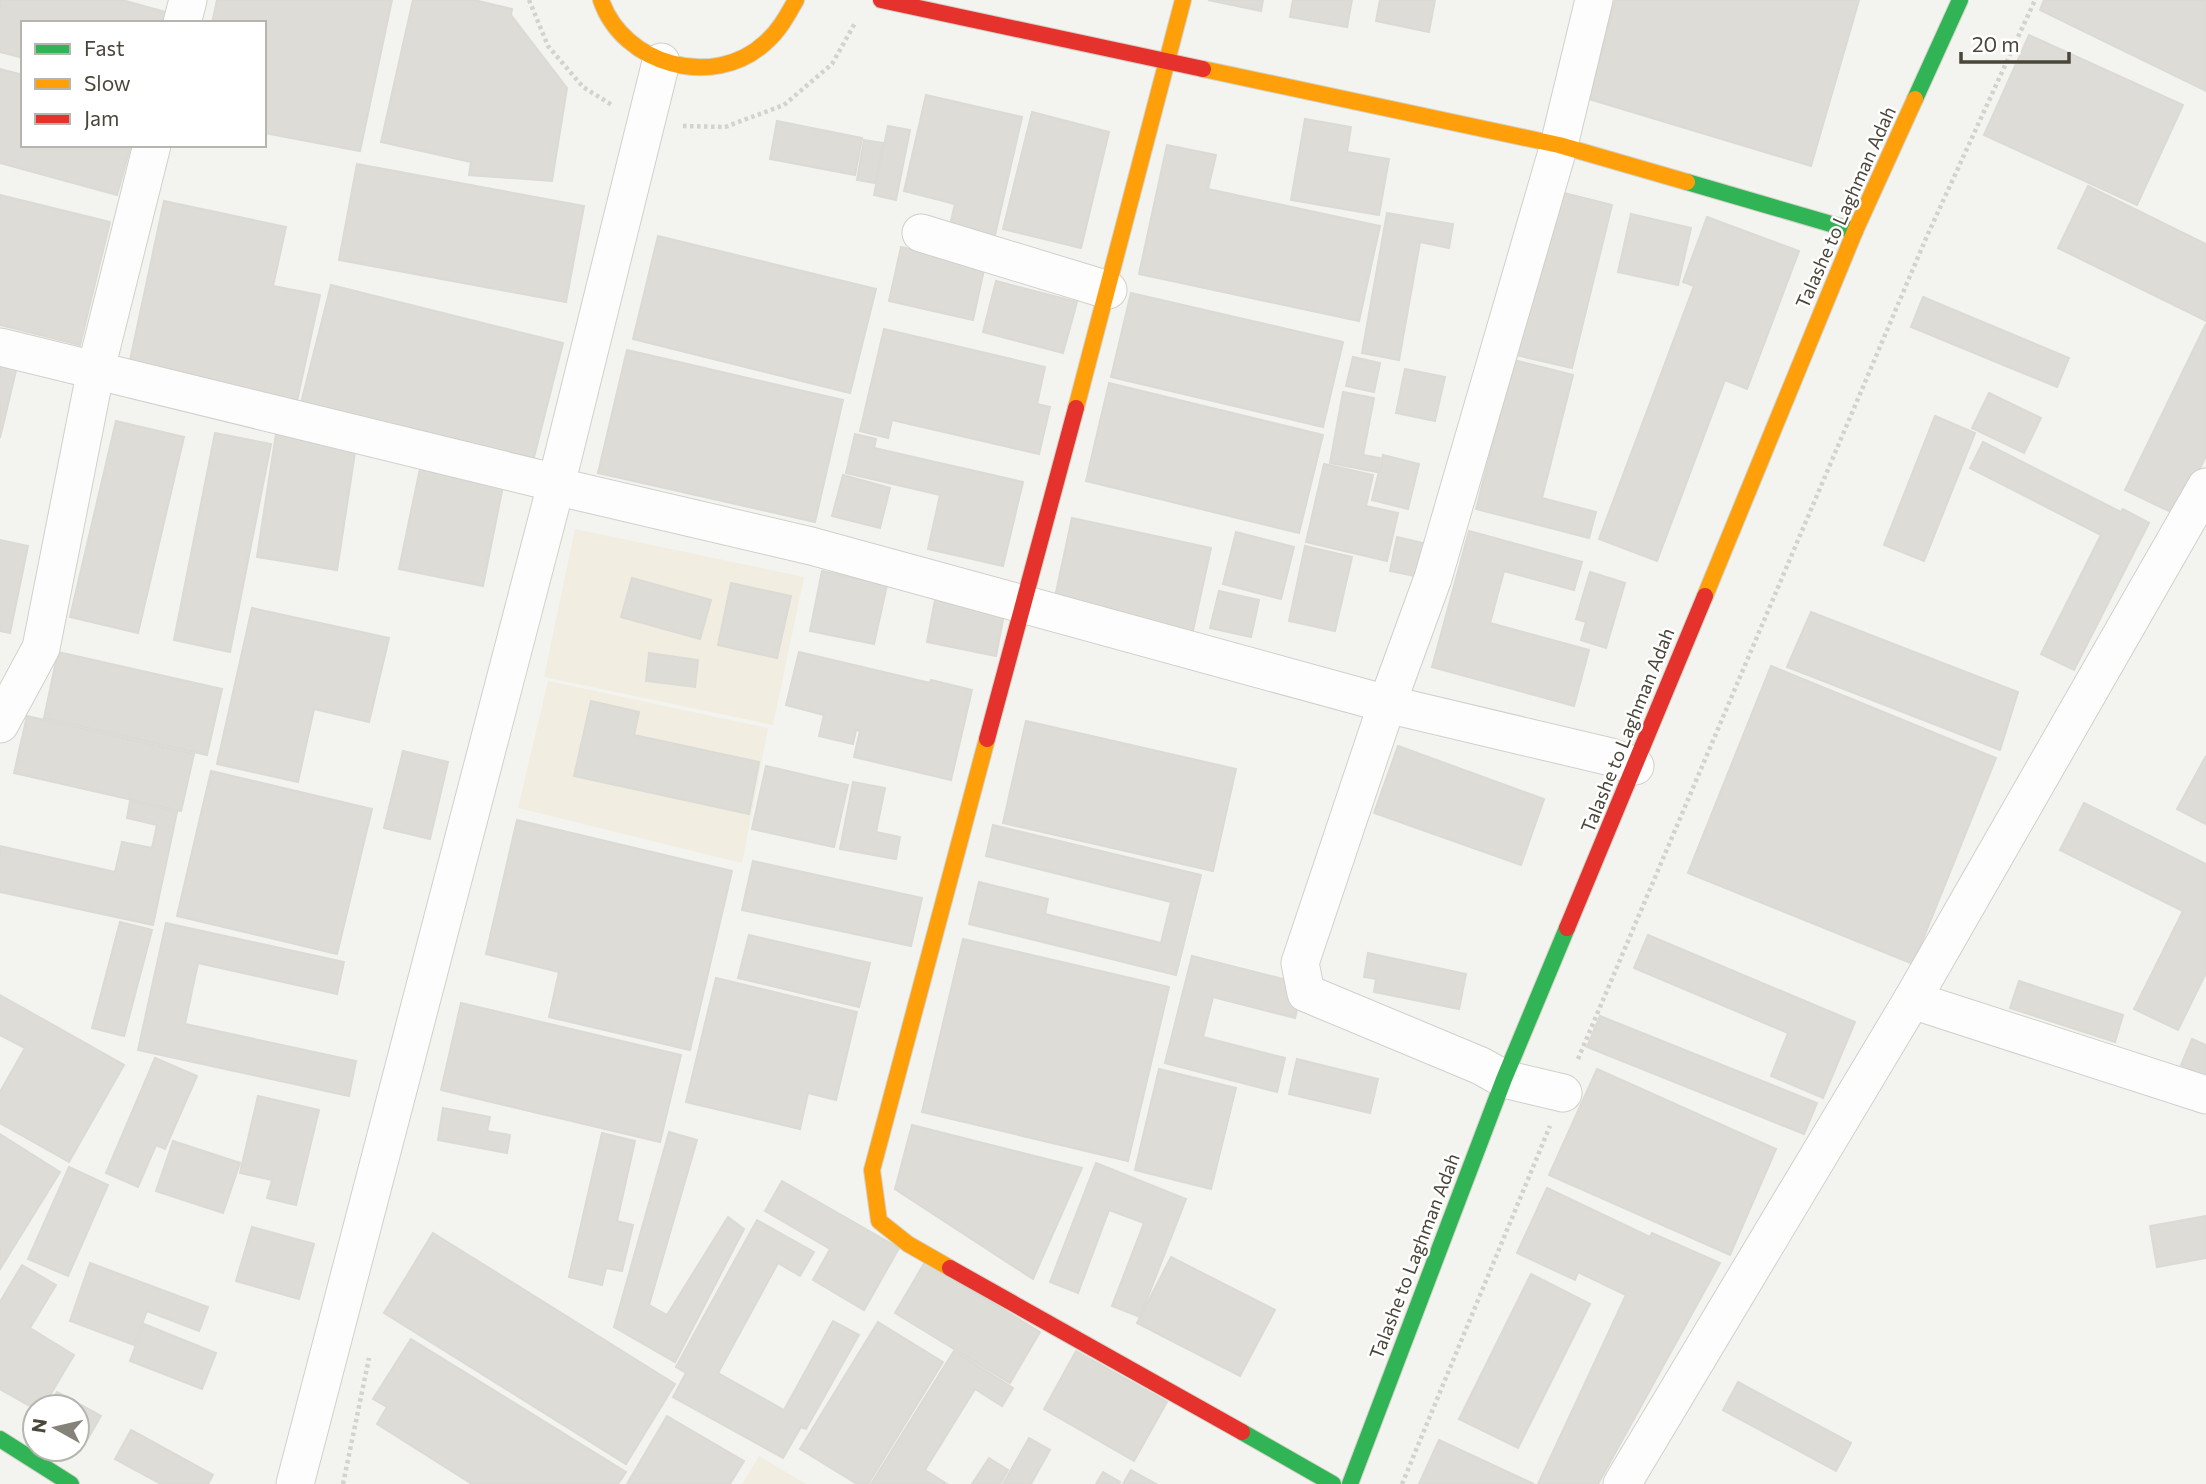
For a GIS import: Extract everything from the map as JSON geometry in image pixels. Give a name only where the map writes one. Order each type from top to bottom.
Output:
[{"type":"main road","points":[[601,0],[604,10],[627,41],[661,62],[698,69],[734,63],[766,45],[790,16],[796,0]]},
{"type":"main road","points":[[881,0],[1559,145],[1855,232]]},
{"type":"main road","points":[[1183,0],[1169,61],[872,1170],[879,1221],[908,1244],[1332,1484]]},
{"type":"main road","name":"Talashe to Laghman Adah","points":[[1350,1484],[1504,1079],[1855,232],[1960,0]]},
{"type":"main road","points":[[0,1439],[71,1484]]},
{"type":"street","points":[[183,21],[188,0]]},
{"type":"street","points":[[1563,1093],[1504,1079],[1481,1066],[1306,993],[1300,963],[1387,704],[1433,578],[1559,145],[1594,0]]},
{"type":"street","points":[[295,1484],[556,485],[661,62]]},
{"type":"street","points":[[0,724],[41,648],[96,369],[152,147]]},
{"type":"street","points":[[921,233],[1108,290]]},
{"type":"street","points":[[0,347],[572,490],[811,546],[1387,704],[1611,757],[1635,766]]},
{"type":"street","points":[[1622,1484],[1912,1000],[2206,487]]},
{"type":"street","points":[[1912,1000],[2206,1095]]},
{"type":"path","points":[[1402,1484],[1563,1093],[1927,236],[2035,0]]},
{"type":"shaded area","points":[[575,529],[804,577],[773,725],[544,677]]},
{"type":"shaded area","points":[[548,681],[768,728],[742,863],[518,808]]},
{"type":"shaded area","points":[[759,1456],[806,1484],[742,1484]]},
{"type":"building","points":[[0,0],[122,0],[169,13],[167,21],[21,21],[21,57],[0,52]]},
{"type":"building","points":[[217,0],[392,0],[360,151],[266,133],[266,21],[212,21]]},
{"type":"building","points":[[413,0],[474,0],[512,9],[511,15],[567,88],[552,181],[469,175],[471,162],[381,142]]},
{"type":"building","points":[[1208,0],[1263,0],[1261,11]]},
{"type":"building","points":[[1293,0],[1352,0],[1347,27],[1290,17]]},
{"type":"building","points":[[1380,0],[1435,0],[1429,32],[1376,21]]},
{"type":"building","points":[[1615,0],[1859,0],[1811,166],[1589,99]]},
{"type":"building","points":[[2044,0],[2206,0],[2206,91],[2040,10]]},
{"type":"building","points":[[2029,35],[2183,105],[2137,205],[1984,135]]},
{"type":"building","points":[[0,69],[21,74],[21,147],[130,147],[117,195],[0,163]]},
{"type":"building","points":[[926,95],[1022,117],[995,235],[950,225],[955,204],[904,191]]},
{"type":"building","points":[[1032,112],[1109,132],[1081,248],[1003,229]]},
{"type":"building","points":[[1305,119],[1351,127],[1347,152],[1389,159],[1379,215],[1291,200]]},
{"type":"building","points":[[777,121],[862,138],[855,175],[770,159]]},
{"type":"building","points":[[888,126],[910,130],[896,200],[874,195]]},
{"type":"building","points":[[864,140],[883,143],[875,183],[857,180]]},
{"type":"building","points":[[1167,145],[1216,155],[1208,189],[1380,226],[1359,321],[1139,274]]},
{"type":"building","points":[[357,164],[584,206],[566,302],[339,260]]},
{"type":"building","points":[[2088,186],[2206,244],[2206,321],[2058,248]]},
{"type":"building","points":[[1556,191],[1612,205],[1572,368],[1516,355]]},
{"type":"building","points":[[0,195],[110,222],[80,345],[0,325]]},
{"type":"building","points":[[164,201],[286,227],[273,286],[320,295],[297,401],[129,365]]},
{"type":"building","points":[[1387,213],[1453,224],[1449,248],[1420,242],[1399,360],[1362,353]]},
{"type":"building","points":[[1631,214],[1691,228],[1678,285],[1618,272]]},
{"type":"building","points":[[1707,217],[1799,251],[1747,389],[1725,380],[1657,561],[1599,539],[1694,286],[1683,282]]},
{"type":"building","points":[[658,236],[876,289],[850,393],[633,339]]},
{"type":"building","points":[[901,247],[985,265],[973,320],[889,301]]},
{"type":"building","points":[[996,281],[1077,302],[1063,353],[983,332]]},
{"type":"building","points":[[331,285],[563,343],[531,469],[299,411]]},
{"type":"building","points":[[1131,293],[1343,342],[1323,427],[1111,377]]},
{"type":"building","points":[[1923,297],[2069,358],[2057,387],[1911,327]]},
{"type":"building","points":[[2206,324],[2206,456],[2177,515],[2125,490]]},
{"type":"building","points":[[884,329],[1045,367],[1037,404],[1050,407],[1039,454],[892,420],[888,438],[860,431]]},
{"type":"building","points":[[627,350],[843,400],[815,522],[598,473]]},
{"type":"building","points":[[1353,357],[1380,363],[1374,392],[1346,386]]},
{"type":"building","points":[[0,358],[18,362],[0,438]]},
{"type":"building","points":[[1514,360],[1573,375],[1542,498],[1596,512],[1589,538],[1476,509]]},
{"type":"building","points":[[1405,369],[1445,377],[1435,421],[1396,413]]},
{"type":"building","points":[[1109,383],[1323,435],[1299,533],[1086,481]]},
{"type":"building","points":[[1343,392],[1374,398],[1363,455],[1380,458],[1377,472],[1330,463]]},
{"type":"building","points":[[1989,393],[2041,418],[2024,453],[1972,428]]},
{"type":"building","points":[[1935,416],[1975,433],[1924,561],[1884,545]]},
{"type":"building","points":[[116,421],[184,437],[138,633],[70,617]]},
{"type":"building","points":[[215,433],[271,444],[230,652],[174,640]]},
{"type":"building","points":[[276,434],[356,446],[337,570],[257,557]]},
{"type":"building","points":[[855,434],[876,439],[874,448],[1023,482],[1003,566],[928,549],[940,495],[846,473]]},
{"type":"building","points":[[1983,442],[2121,512],[2123,509],[2149,523],[2074,670],[2041,654],[2101,535],[1970,468]]},
{"type":"building","points":[[1383,455],[1419,464],[1408,509],[1372,500]]},
{"type":"building","points":[[421,464],[504,481],[483,586],[399,569]]},
{"type":"building","points":[[1324,464],[1373,475],[1366,506],[1398,513],[1387,561],[1306,542]]},
{"type":"building","points":[[843,475],[890,488],[880,528],[832,516]]},
{"type":"building","points":[[1072,518],[1211,548],[1192,635],[1053,606]]},
{"type":"building","points":[[1469,531],[1582,562],[1574,590],[1504,571],[1490,623],[1589,650],[1574,706],[1432,667]]},
{"type":"building","points":[[1236,532],[1294,547],[1281,599],[1223,584]]},
{"type":"building","points":[[1397,537],[1427,544],[1420,577],[1390,571]]},
{"type":"building","points":[[0,540],[28,546],[10,633],[0,631]]},
{"type":"building","points":[[1305,546],[1352,557],[1335,631],[1289,621]]},
{"type":"building","points":[[822,571],[887,585],[874,644],[810,631]]},
{"type":"building","points":[[1590,572],[1625,583],[1606,648],[1581,640],[1586,622],[1576,619]]},
{"type":"building","points":[[632,578],[711,600],[700,639],[621,617]]},
{"type":"building","points":[[731,583],[791,596],[777,658],[718,645]]},
{"type":"building","points":[[1219,591],[1259,600],[1251,637],[1210,628]]},
{"type":"building","points":[[936,595],[1005,609],[996,656],[927,642]]},
{"type":"building","points":[[252,608],[389,638],[369,722],[314,709],[298,782],[217,764]]},
{"type":"building","points":[[1811,612],[2018,692],[2000,750],[1787,667]]},
{"type":"building","points":[[58,652],[222,689],[207,755],[44,718]]},
{"type":"building","points":[[799,652],[930,683],[931,680],[972,690],[951,780],[854,757],[860,731],[856,730],[853,744],[819,736],[824,715],[786,705]]},
{"type":"building","points":[[649,653],[698,660],[695,687],[646,681]]},
{"type":"building","points":[[1771,666],[1996,758],[1913,964],[1688,873]]},
{"type":"building","points":[[591,701],[639,712],[634,735],[759,762],[749,814],[574,776]]},
{"type":"building","points":[[27,716],[194,754],[181,811],[14,773]]},
{"type":"building","points":[[1026,721],[1236,769],[1213,871],[1003,823]]},
{"type":"building","points":[[1398,746],[1544,799],[1521,865],[1374,813]]},
{"type":"building","points":[[403,751],[448,762],[430,839],[384,828]]},
{"type":"building","points":[[2206,756],[2206,824],[2177,809]]},
{"type":"building","points":[[766,766],[848,785],[834,847],[752,829]]},
{"type":"building","points":[[211,771],[372,809],[337,954],[177,916]]},
{"type":"building","points":[[853,782],[885,788],[876,832],[900,837],[896,859],[840,849]]},
{"type":"building","points":[[130,801],[177,812],[153,925],[0,892],[0,846],[115,872],[122,842],[152,848],[157,825],[127,818]]},
{"type":"building","points":[[2084,803],[2206,864],[2206,973],[2178,1030],[2134,1009],[2183,911],[2060,850]]},
{"type":"building","points":[[517,820],[732,871],[690,1050],[549,1017],[559,972],[486,954]]},
{"type":"building","points":[[993,825],[1201,875],[1176,975],[969,924],[979,882],[1048,899],[1045,914],[1161,943],[1171,902],[986,856]]},
{"type":"building","points":[[753,861],[922,898],[911,946],[742,910]]},
{"type":"building","points":[[120,922],[152,930],[124,1036],[92,1028]]},
{"type":"building","points":[[166,923],[344,962],[337,994],[198,963],[185,1024],[356,1061],[349,1096],[138,1050]]},
{"type":"building","points":[[749,935],[870,963],[859,1007],[738,978]]},
{"type":"building","points":[[1648,935],[1855,1022],[1823,1098],[1771,1076],[1788,1033],[1634,968]]},
{"type":"building","points":[[963,939],[1169,987],[1128,1161],[922,1112]]},
{"type":"building","points":[[1368,953],[1466,974],[1459,1009],[1374,992],[1376,979],[1364,977]]},
{"type":"building","points":[[1192,956],[1303,984],[1295,1018],[1213,997],[1203,1037],[1285,1058],[1277,1092],[1165,1063]]},
{"type":"building","points":[[716,978],[857,1012],[836,1100],[808,1093],[800,1129],[686,1102]]},
{"type":"building","points":[[2019,981],[2123,1015],[2115,1042],[2010,1008]]},
{"type":"building","points":[[0,995],[124,1065],[69,1162],[0,1123],[0,1092],[25,1048],[0,1035]]},
{"type":"building","points":[[461,1003],[681,1055],[660,1142],[441,1090]]},
{"type":"building","points":[[1600,1016],[1817,1103],[1804,1134],[1587,1047]]},
{"type":"building","points":[[2192,1039],[2206,1045],[2206,1076],[2181,1065]]},
{"type":"building","points":[[155,1058],[197,1076],[165,1149],[156,1145],[138,1187],[106,1173]]},
{"type":"building","points":[[1297,1059],[1378,1079],[1370,1113],[1289,1094]]},
{"type":"building","points":[[1159,1069],[1236,1088],[1211,1189],[1135,1170]]},
{"type":"building","points":[[1597,1069],[1776,1149],[1730,1255],[1549,1175]]},
{"type":"building","points":[[258,1096],[319,1110],[296,1205],[267,1198],[272,1180],[240,1173]]},
{"type":"building","points":[[443,1108],[490,1117],[487,1131],[510,1135],[507,1153],[438,1140]]},
{"type":"building","points":[[912,1125],[1082,1168],[1033,1279],[895,1189]]},
{"type":"building","points":[[669,1132],[697,1140],[649,1305],[667,1315],[728,1217],[744,1229],[675,1362],[614,1327]]},
{"type":"building","points":[[602,1133],[635,1141],[617,1221],[633,1225],[622,1271],[606,1268],[602,1285],[569,1277]]},
{"type":"building","points":[[0,1134],[60,1172],[0,1269]]},
{"type":"building","points":[[173,1141],[240,1163],[223,1213],[156,1191]]},
{"type":"building","points":[[1096,1163],[1186,1199],[1140,1317],[1112,1306],[1144,1223],[1109,1210],[1078,1293],[1050,1282]]},
{"type":"building","points":[[69,1167],[108,1185],[68,1276],[28,1259]]},
{"type":"building","points":[[782,1181],[899,1248],[864,1310],[813,1280],[830,1249],[765,1211]]},
{"type":"building","points":[[1547,1188],[1650,1237],[1652,1233],[1720,1263],[1598,1484],[1538,1484],[1626,1295],[1578,1272],[1575,1280],[1517,1253]]},
{"type":"building","points":[[2206,1216],[2206,1258],[2157,1267],[2150,1226]]},
{"type":"building","points":[[757,1220],[814,1252],[800,1276],[778,1263],[718,1373],[784,1410],[833,1321],[859,1335],[806,1429],[801,1427],[783,1458],[673,1397],[686,1373],[676,1367]]},
{"type":"building","points":[[252,1227],[314,1244],[299,1299],[236,1281]]},
{"type":"building","points":[[433,1233],[675,1384],[626,1464],[384,1313]]},
{"type":"building","points":[[1171,1257],[1275,1310],[1240,1376],[1137,1323]]},
{"type":"building","points":[[925,1262],[1040,1332],[1010,1383],[895,1313]]},
{"type":"building","points":[[90,1263],[208,1307],[199,1331],[147,1311],[134,1345],[70,1321]]},
{"type":"building","points":[[22,1265],[56,1285],[30,1328],[74,1355],[51,1393],[21,1393],[21,1401],[0,1389],[0,1302]]},
{"type":"building","points":[[1531,1274],[1590,1304],[1518,1448],[1459,1419]]},
{"type":"building","points":[[878,1322],[943,1362],[868,1484],[857,1484],[800,1449]]},
{"type":"building","points":[[144,1324],[216,1353],[202,1389],[130,1361]]},
{"type":"building","points":[[411,1339],[626,1472],[618,1484],[472,1484],[377,1424],[387,1407],[373,1399]]},
{"type":"building","points":[[954,1351],[1013,1388],[1002,1406],[975,1389],[925,1470],[947,1484],[871,1484]]},
{"type":"building","points":[[1076,1351],[1167,1402],[1134,1461],[1044,1409]]},
{"type":"building","points":[[1738,1382],[1851,1443],[1836,1471],[1723,1410]]},
{"type":"building","points":[[91,1411],[101,1416],[91,1433]]},
{"type":"building","points":[[667,1416],[744,1461],[730,1484],[627,1484]]},
{"type":"building","points":[[131,1430],[213,1475],[208,1484],[161,1484],[115,1459]]},
{"type":"building","points":[[1029,1438],[1050,1450],[1031,1484],[1003,1484]]},
{"type":"building","points":[[1439,1440],[1534,1484],[1419,1484]]},
{"type":"building","points":[[989,1458],[1008,1470],[1000,1484],[972,1484]]},
{"type":"building","points":[[1131,1470],[1156,1484],[1123,1484]]},
{"type":"building","points":[[1103,1472],[1120,1482],[1119,1484],[1096,1484]]},
{"type":"traffic: fast","points":[[1915,99],[1960,0]]},
{"type":"traffic: fast","points":[[1687,182],[1855,231]]},
{"type":"traffic: fast","points":[[1350,1484],[1504,1079],[1567,928]]},
{"type":"traffic: fast","points":[[1242,1432],[1333,1484]]},
{"type":"traffic: fast","points":[[0,1439],[71,1484]]},
{"type":"traffic: slow","points":[[601,0],[612,22],[629,41],[649,55],[672,64],[696,67],[721,65],[744,57],[765,43],[796,0]]},
{"type":"traffic: slow","points":[[1076,408],[1183,0]]},
{"type":"traffic: slow","points":[[1203,69],[1559,145],[1687,182]]},
{"type":"traffic: slow","points":[[1705,596],[1855,231],[1915,99]]},
{"type":"traffic: slow","points":[[950,1268],[908,1244],[879,1221],[872,1170],[987,739]]},
{"type":"traffic: jam","points":[[881,0],[1203,69]]},
{"type":"traffic: jam","points":[[987,739],[1076,408]]},
{"type":"traffic: jam","points":[[1567,928],[1705,596]]},
{"type":"traffic: jam","points":[[950,1268],[1242,1432]]}]
